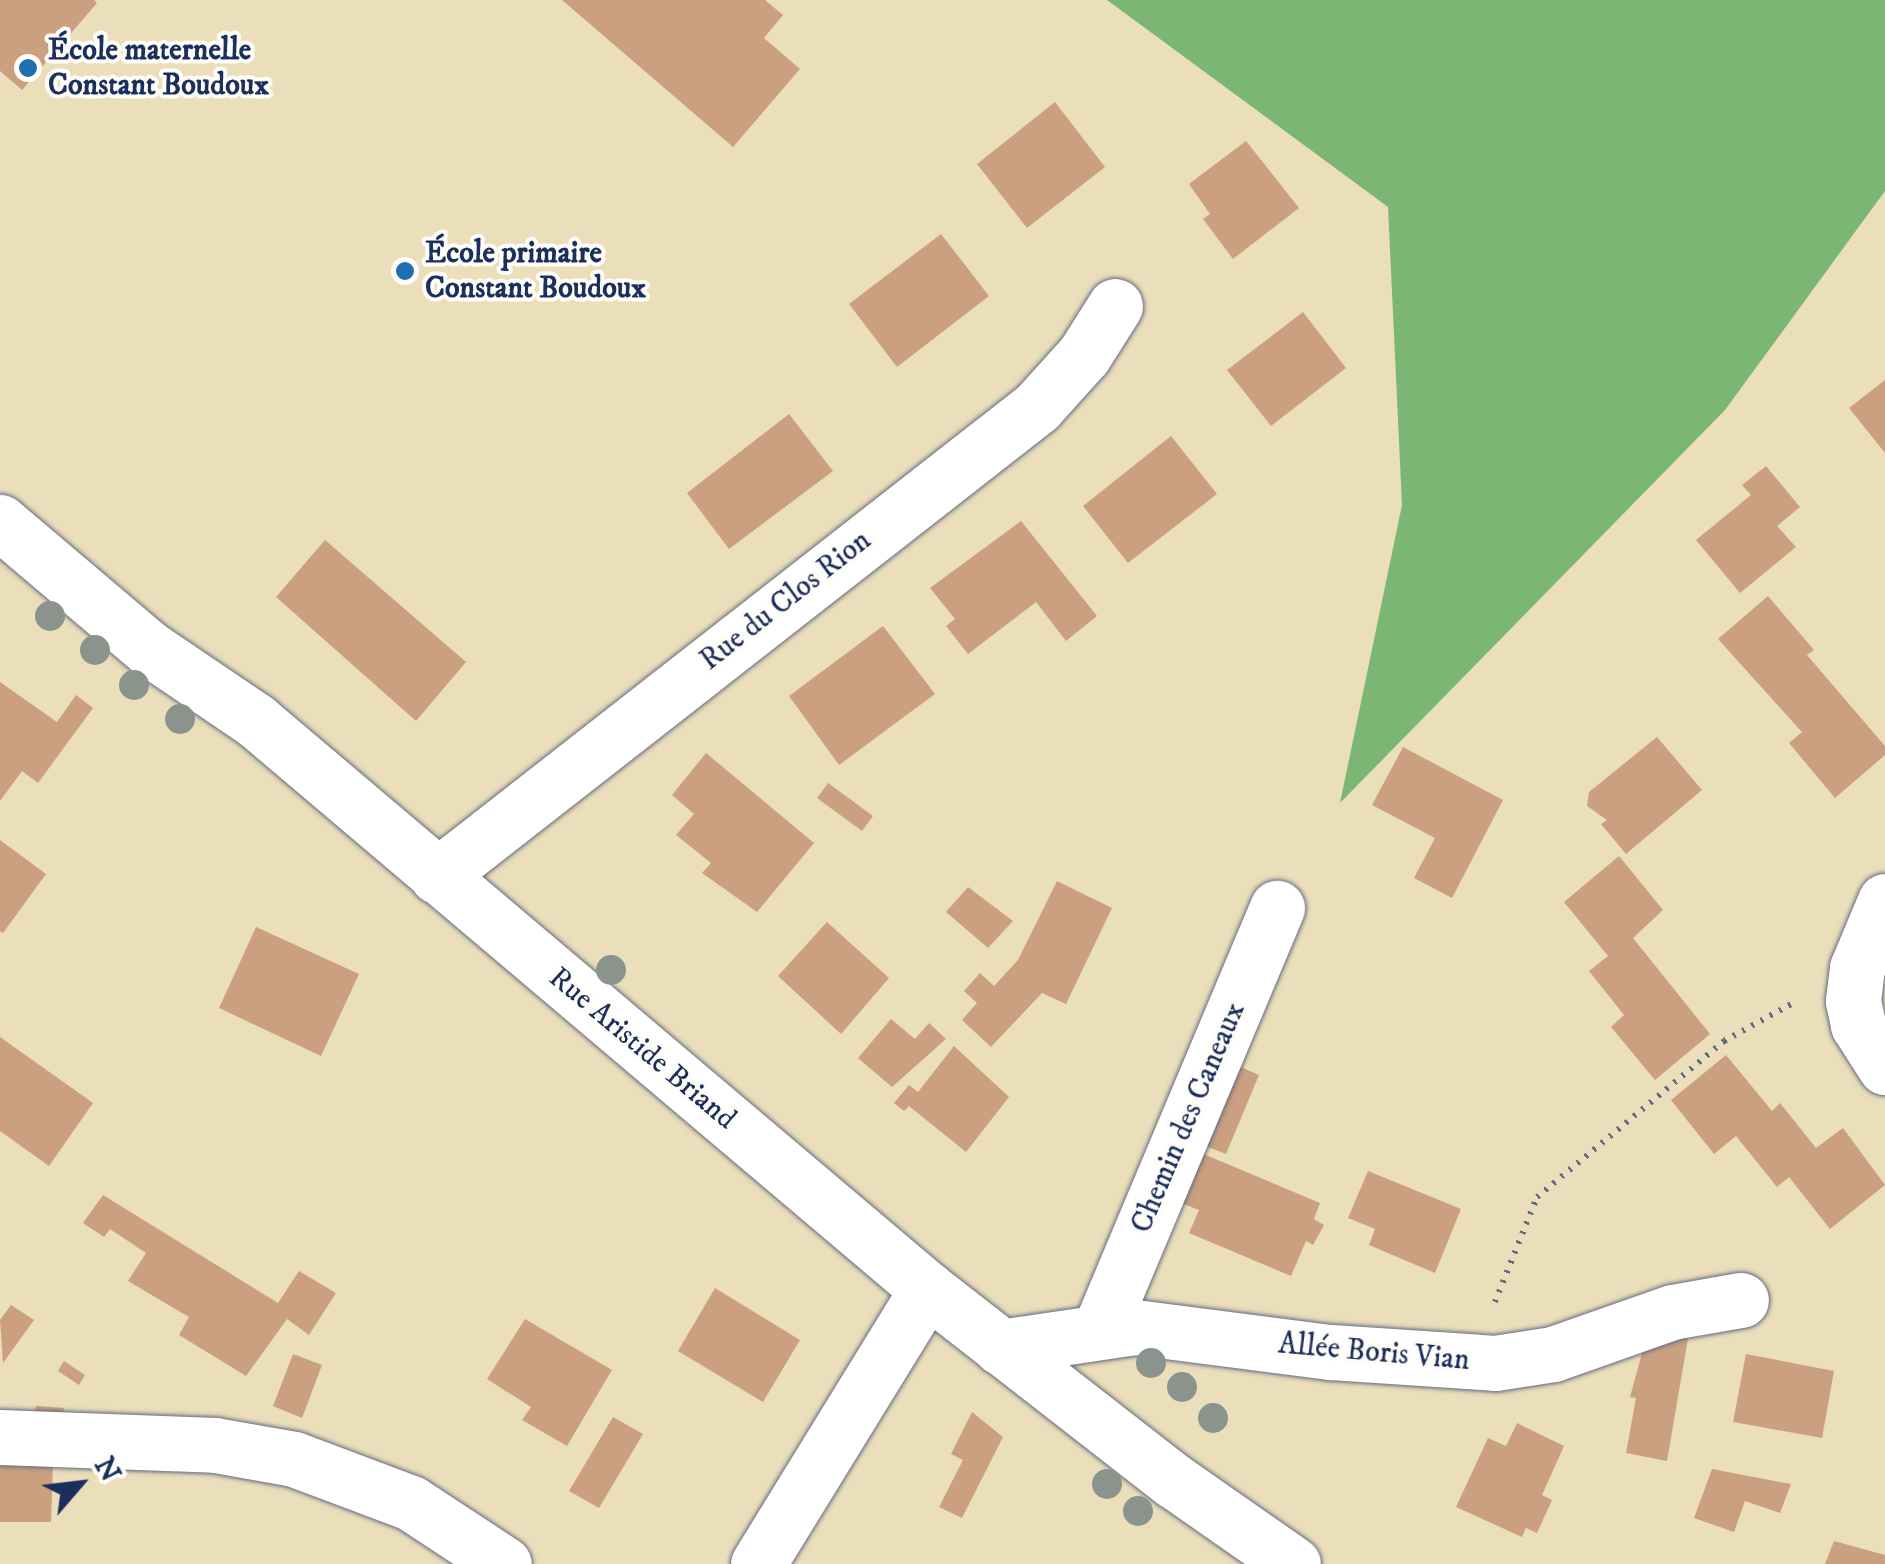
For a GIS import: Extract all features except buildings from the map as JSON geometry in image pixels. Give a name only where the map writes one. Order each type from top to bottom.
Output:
[{"type":"street","name":"Rue du Clos Rion","points":[[437,876],[1037,407],[1084,356],[1115,306]]},
{"type":"street","name":"Rue Aristide Briand","points":[[0,522],[150,649],[255,720],[927,1289],[1293,1564]]},
{"type":"street","points":[[1885,901],[1857,968],[1858,1025],[1885,1067]]},
{"type":"street","name":"Chemin des Caneaux","points":[[1100,1329],[1277,908]]},
{"type":"street","points":[[758,1564],[927,1289]]},
{"type":"street","name":"Allée Boris Vian","points":[[1000,1347],[1100,1329],[1470,1363],[1553,1354],[1672,1312],[1741,1300]]},
{"type":"street","points":[[0,1437],[215,1445],[294,1458],[411,1504],[504,1564]]},
{"type":"path","points":[[1470,1363],[1537,1197],[1724,1041],[1857,968]]},
{"type":"green space","points":[[1107,0],[1885,0],[1885,191],[1725,410],[1340,803],[1402,505],[1388,207]]},
{"type":"place","name":"École maternelle Constant Boudoux","points":[[28,68]]},
{"type":"place","name":"École primaire Constant Boudoux","points":[[405,271]]}]
